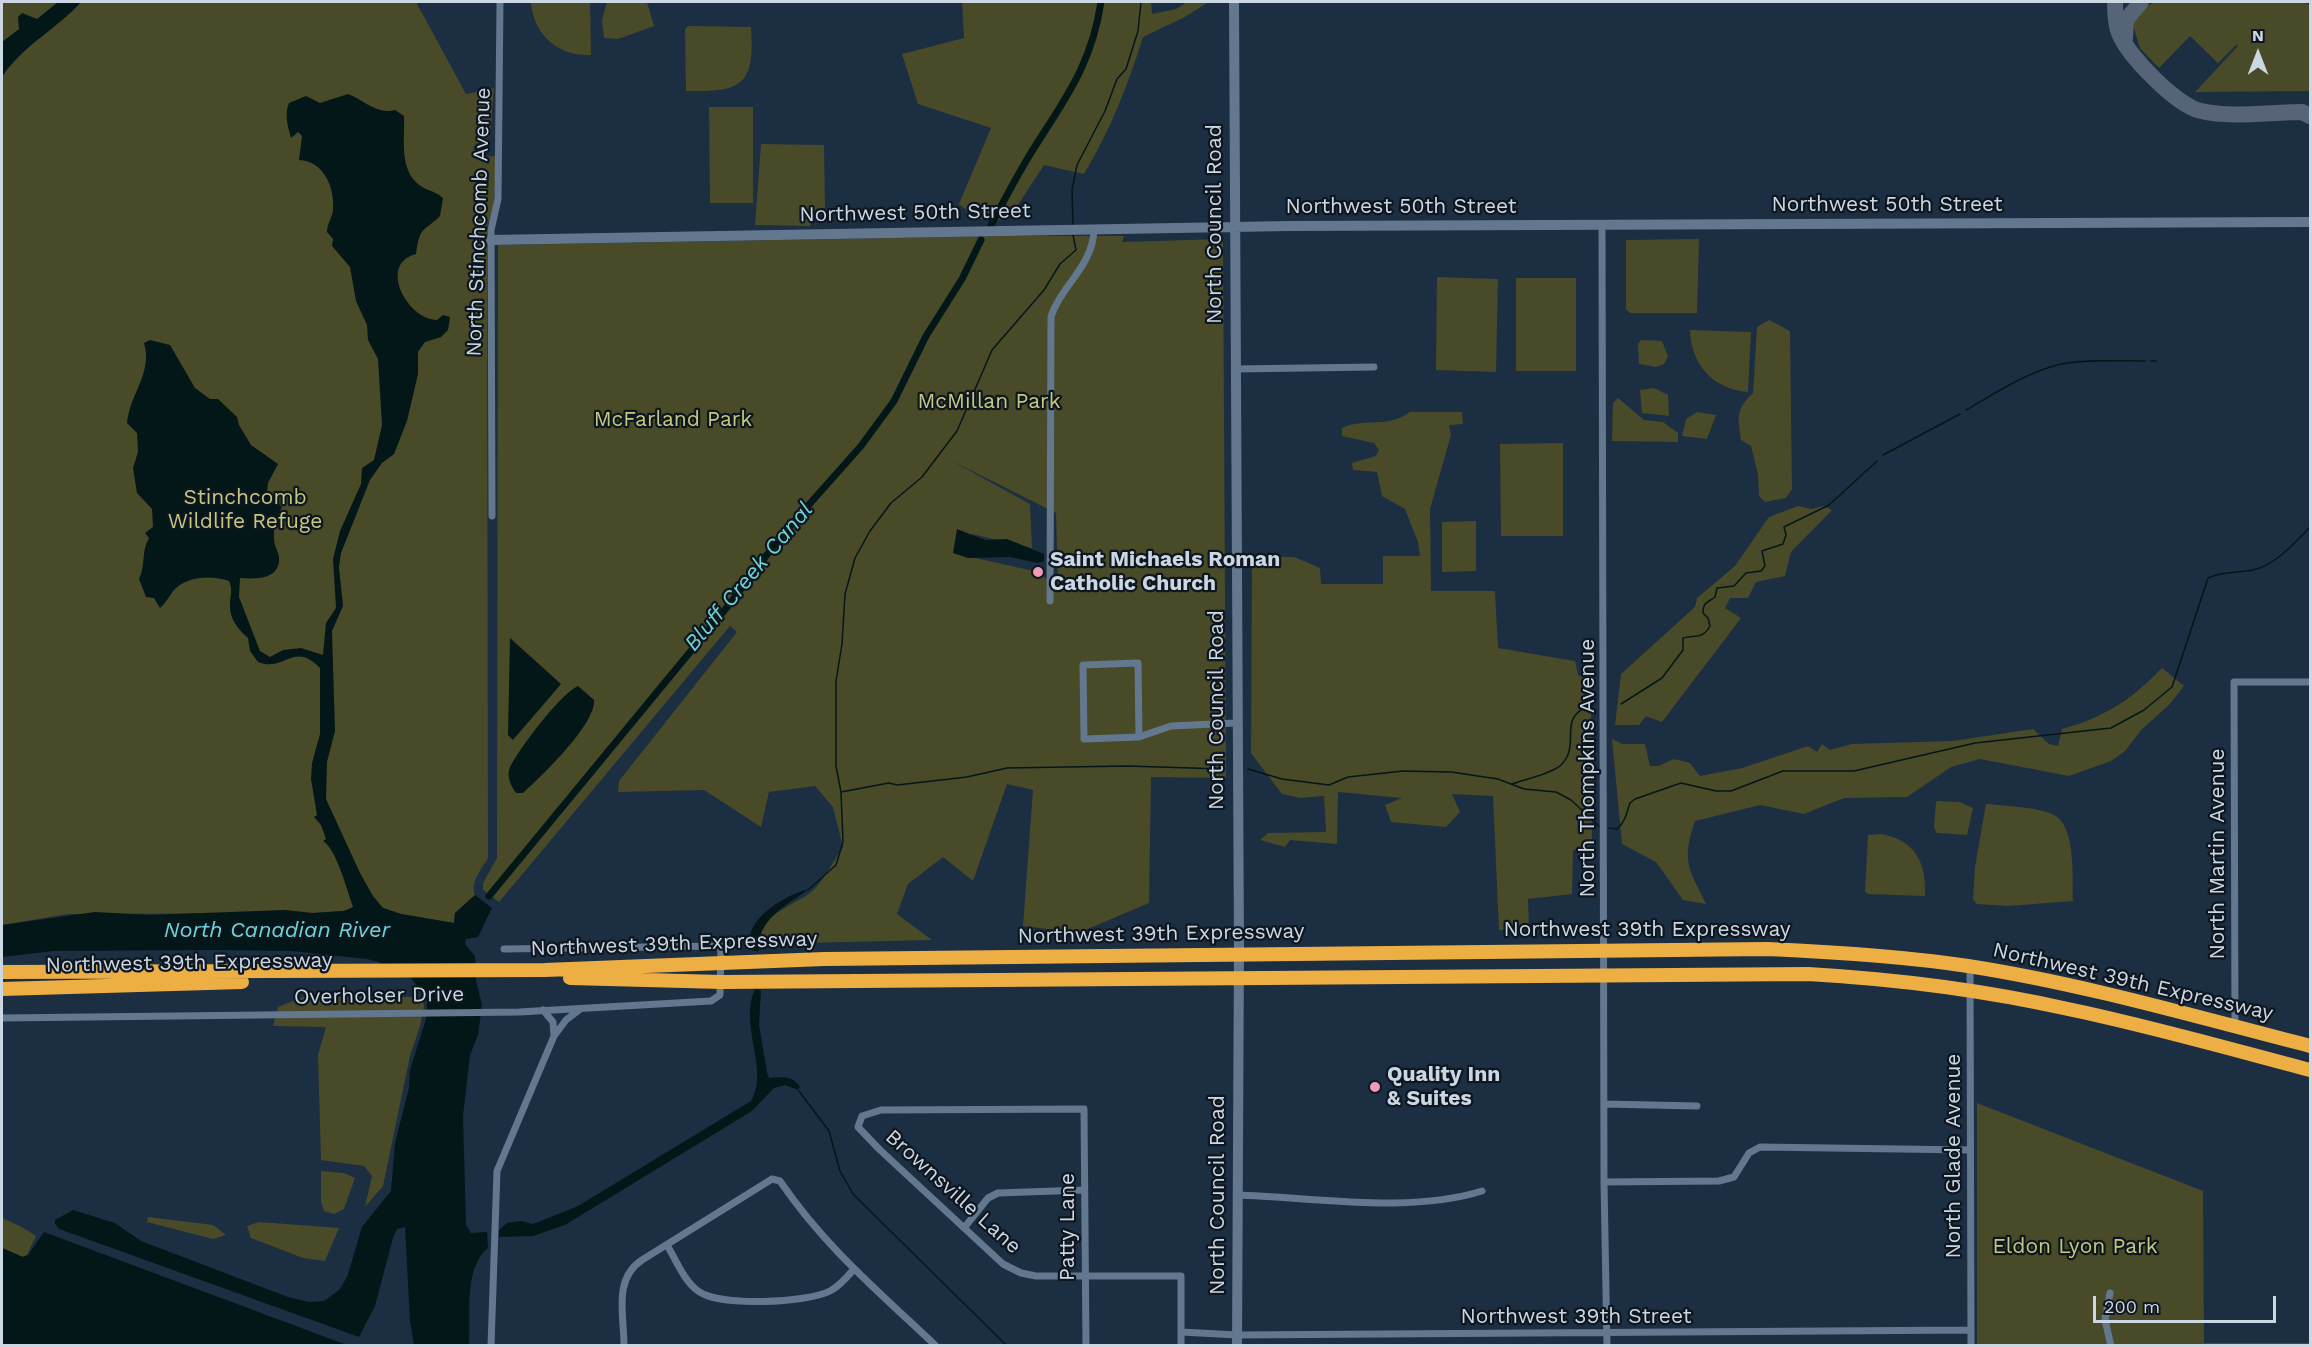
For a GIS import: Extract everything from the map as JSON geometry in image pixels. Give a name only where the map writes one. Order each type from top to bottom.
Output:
[{"type":"highway","name":"Northwest 39th Expressway","points":[[494,975],[722,962],[1605,950],[1807,951],[1870,954],[1970,966],[2078,987],[2310,1046]]},
{"type":"highway","points":[[1807,951],[1808,974]]},
{"type":"highway","name":"Northwest 39th Expressway","points":[[2,972],[253,977],[494,975],[722,982],[1604,973],[1808,974],[1852,976],[1970,991],[2068,1008],[2231,1050],[2309,1066]]},
{"type":"highway","name":"Northwest 39th Expressway","points":[[2,989],[253,977]]},
{"type":"highway","points":[[2231,1050],[2235,1027]]},
{"type":"street","name":"North Stinchcomb Avenue","points":[[492,516],[491,240],[498,199],[500,2]]},
{"type":"street","name":"North Council Road","points":[[1234,2],[1238,954],[1237,1340]]},
{"type":"street","name":"Northwest 50th Street","points":[[491,240],[1235,228],[2310,222]]},
{"type":"street","name":"North Thompkins Avenue","points":[[1602,226],[1604,1182],[1607,1346]]},
{"type":"street","points":[[1050,601],[1051,317],[1056,305],[1077,275],[1093,240],[1094,230]]},
{"type":"street","points":[[1235,369],[1374,367]]},
{"type":"street","points":[[1140,737],[1138,663],[1083,665],[1084,739],[1140,737],[1171,726],[1236,723]]},
{"type":"street","name":"North Martin Avenue","points":[[2235,1027],[2234,682],[2310,682]]},
{"type":"street","points":[[504,949],[721,946],[722,982]]},
{"type":"street","name":"North Glade Avenue","points":[[1970,966],[1971,1346]]},
{"type":"street","name":"Overholser Drive","points":[[2,1018],[581,1009],[711,1001],[720,995],[722,982]]},
{"type":"street","points":[[491,1346],[497,1171],[554,1036],[566,1020],[581,1009]]},
{"type":"street","points":[[543,1010],[553,1022],[554,1036]]},
{"type":"street","points":[[1604,1104],[1697,1106]]},
{"type":"street","name":"Brownsville Lane","points":[[1084,1109],[881,1110],[862,1116],[858,1120],[858,1127],[1004,1264],[1021,1273],[1036,1276],[1181,1276],[1181,1332]]},
{"type":"street","name":"Patty Lane","points":[[1084,1109],[1086,1346]]},
{"type":"street","points":[[1604,1182],[1719,1180],[1734,1177],[1749,1153],[1760,1147],[1969,1150]]},
{"type":"street","points":[[624,1346],[624,1279],[634,1265],[772,1179],[780,1181],[806,1219],[854,1269],[936,1346]]},
{"type":"street","points":[[964,1228],[988,1198],[999,1193],[1084,1190]]},
{"type":"street","points":[[1237,1196],[1317,1200],[1428,1201],[1462,1197],[1482,1191]]},
{"type":"street","points":[[667,1245],[688,1282],[697,1291],[715,1300],[774,1300],[820,1296],[832,1290],[854,1269]]},
{"type":"street","points":[[2110,1293],[2105,1320],[2111,1346]]},
{"type":"street","name":"Northwest 39th Street","points":[[1181,1332],[1237,1340],[1971,1330]]},
{"type":"street","points":[[1181,1332],[1181,1346]]},
{"type":"green space","name":"Stinchcomb Wildlife Refuge","points":[[2,2],[416,2],[466,94],[494,88],[490,136],[473,147],[477,157],[496,156],[494,207],[487,227],[488,858],[475,881],[475,895],[455,913],[454,923],[401,914],[383,908],[313,913],[68,914],[2,925]]},
{"type":"green space","points":[[531,2],[590,2],[591,55],[568,52],[549,41],[537,24]]},
{"type":"green space","points":[[607,2],[647,2],[654,26],[618,39],[604,38],[602,20]]},
{"type":"green space","points":[[962,2],[1151,2],[1152,14],[1176,9],[1187,2],[1208,2],[1185,17],[1143,37],[1118,107],[1084,174],[1044,165],[1008,220],[978,219],[959,204],[991,128],[918,104],[902,54],[964,38]]},
{"type":"green space","points":[[2155,2],[2302,2],[2310,5],[2310,91],[2195,92],[2238,46],[2236,45],[2218,63],[2190,36],[2159,68],[2140,48],[2132,22],[2142,9]]},
{"type":"green space","points":[[688,26],[751,27],[750,62],[741,82],[720,90],[686,91],[685,29]]},
{"type":"green space","points":[[709,107],[753,107],[753,203],[710,203]]},
{"type":"green space","points":[[761,144],[824,145],[825,208],[816,209],[810,226],[755,225]]},
{"type":"green space","points":[[1005,236],[1124,236],[1122,242],[1223,239],[1226,778],[1151,777],[1149,903],[1078,933],[1023,926],[1033,790],[1007,784],[973,881],[943,857],[908,884],[897,914],[932,940],[760,944],[759,935],[762,927],[776,913],[815,889],[843,847],[833,807],[815,786],[769,792],[761,827],[704,790],[618,792],[619,781],[737,632],[730,626],[499,902],[483,890],[483,883],[497,858],[498,245]],"holes":[[[952,461],[1056,513],[1058,588],[1038,572],[953,553],[972,534],[1032,548],[1030,504]]]},
{"type":"green space","points":[[1699,239],[1697,313],[1630,313],[1626,309],[1626,240]]},
{"type":"green space","points":[[1437,277],[1498,279],[1496,372],[1436,370]]},
{"type":"green space","points":[[1516,278],[1576,278],[1576,371],[1516,371]]},
{"type":"green space","points":[[1769,320],[1790,331],[1792,489],[1786,498],[1765,502],[1759,496],[1758,474],[1751,446],[1741,440],[1739,414],[1743,404],[1753,393],[1757,327]]},
{"type":"green space","points":[[1690,330],[1751,332],[1748,392],[1724,386],[1706,373],[1695,354]]},
{"type":"green space","points":[[1641,340],[1662,341],[1668,356],[1664,364],[1656,367],[1639,364],[1638,344]]},
{"type":"green space","points":[[1654,388],[1668,395],[1669,416],[1642,413],[1640,390]]},
{"type":"green space","points":[[1618,398],[1644,420],[1663,422],[1678,433],[1678,442],[1612,441],[1613,403]]},
{"type":"green space","points":[[1410,412],[1462,412],[1463,424],[1449,425],[1451,435],[1430,509],[1431,591],[1495,591],[1498,648],[1575,661],[1578,675],[1591,678],[1592,846],[1573,850],[1572,894],[1528,899],[1529,929],[1499,930],[1493,796],[1452,794],[1460,812],[1446,827],[1391,822],[1385,805],[1402,798],[1338,792],[1337,844],[1290,840],[1285,847],[1260,840],[1268,833],[1326,832],[1324,796],[1300,798],[1282,794],[1251,753],[1252,556],[1294,557],[1320,568],[1321,584],[1383,584],[1383,556],[1420,556],[1418,542],[1405,509],[1382,496],[1377,472],[1353,470],[1352,463],[1376,456],[1379,450],[1374,443],[1342,436],[1342,428],[1360,423],[1385,422]]},
{"type":"green space","points":[[1697,412],[1716,415],[1707,439],[1682,436],[1686,419]]},
{"type":"green space","points":[[1563,443],[1563,536],[1501,536],[1500,444]]},
{"type":"green space","points":[[1798,506],[1812,509],[1823,506],[1832,510],[1791,552],[1785,576],[1756,582],[1748,598],[1730,598],[1725,608],[1741,618],[1662,722],[1646,716],[1639,725],[1615,725],[1621,674],[1695,607],[1697,598],[1735,566],[1769,517]]},
{"type":"green space","points":[[1476,521],[1476,571],[1442,572],[1442,522]]},
{"type":"green space","points":[[2162,668],[2184,686],[2169,705],[2142,729],[2125,751],[2111,761],[2069,776],[1980,759],[1951,767],[1907,797],[1844,798],[1804,814],[1760,805],[1695,821],[1688,846],[1689,864],[1706,904],[1683,900],[1656,862],[1622,844],[1612,739],[1622,744],[1645,744],[1650,766],[1658,766],[1674,759],[1690,763],[1700,776],[1742,768],[1808,746],[1817,752],[1822,744],[1830,750],[1852,744],[1953,741],[2033,729],[2049,744],[2058,746],[2062,729],[2091,719],[2117,706]]},
{"type":"green space","points":[[1936,802],[1960,802],[1973,808],[1967,835],[1937,833],[1934,828]]},
{"type":"green space","points":[[1986,804],[2041,811],[2056,816],[2062,822],[2067,832],[2072,855],[2073,901],[2008,906],[1977,904],[1973,899],[1975,867]]},
{"type":"green space","points":[[1881,834],[1902,842],[1916,855],[1924,873],[1925,896],[1865,892],[1868,835]]},
{"type":"green space","points":[[303,997],[422,997],[424,1006],[420,1026],[410,1056],[383,1186],[365,1207],[372,1176],[364,1166],[321,1160],[318,1055],[326,1027],[273,1026],[278,1007]]},
{"type":"green space","name":"Eldon Lyon Park","points":[[1977,1103],[2203,1191],[2204,1343],[2310,1343],[2310,1345],[1977,1345]]},
{"type":"green space","points":[[321,1171],[344,1173],[355,1178],[344,1209],[334,1214],[324,1211],[321,1202]]},
{"type":"green space","points":[[148,1217],[213,1225],[226,1235],[213,1239],[147,1222]]},
{"type":"green space","points":[[2,1218],[36,1236],[27,1255],[22,1257],[2,1248]]},
{"type":"green space","points":[[259,1222],[339,1228],[325,1261],[303,1258],[251,1238],[247,1226]]},
{"type":"water","points":[[58,2],[81,2],[19,56],[2,77],[2,42],[19,29],[18,17],[22,13],[37,19]]},
{"type":"water","name":"North Canadian River","points":[[348,94],[376,109],[395,110],[404,116],[404,152],[408,170],[418,184],[443,198],[440,216],[423,230],[416,254],[405,260],[399,269],[398,279],[407,302],[416,311],[426,318],[437,320],[443,315],[450,317],[448,330],[441,337],[425,342],[418,352],[418,374],[407,421],[394,454],[382,463],[370,480],[341,553],[339,567],[343,606],[332,631],[335,731],[327,762],[326,799],[360,873],[383,908],[401,914],[454,923],[455,913],[475,895],[492,908],[478,937],[466,939],[465,944],[475,956],[476,980],[482,1005],[478,1035],[470,1055],[463,1116],[466,1225],[471,1233],[487,1232],[488,1248],[480,1257],[472,1280],[469,1345],[414,1345],[410,1321],[405,1227],[397,1229],[393,1238],[375,1306],[359,1337],[59,1229],[55,1224],[55,1220],[73,1210],[115,1223],[141,1241],[288,1297],[309,1302],[324,1301],[339,1290],[347,1277],[362,1227],[391,1191],[395,1143],[409,1088],[410,1070],[426,1019],[427,1000],[412,979],[386,969],[379,962],[367,959],[292,951],[53,951],[2,957],[2,925],[95,912],[149,915],[285,910],[313,913],[344,911],[353,907],[333,853],[323,841],[326,839],[321,825],[314,817],[317,815],[311,779],[312,763],[320,734],[320,668],[311,660],[303,657],[295,657],[275,664],[258,662],[250,651],[248,638],[238,628],[231,615],[229,581],[215,578],[193,579],[179,585],[160,608],[154,598],[146,597],[139,579],[149,538],[145,533],[153,527],[152,509],[137,493],[133,468],[138,452],[137,433],[127,423],[146,364],[144,343],[150,340],[170,345],[195,388],[210,399],[218,399],[237,417],[251,445],[278,464],[268,483],[267,493],[282,507],[274,535],[279,565],[276,570],[266,576],[240,578],[239,597],[260,651],[270,657],[283,650],[301,648],[323,655],[326,623],[336,608],[333,559],[340,531],[361,484],[362,468],[374,460],[382,425],[378,359],[368,340],[367,325],[356,301],[350,267],[332,246],[333,239],[327,232],[333,210],[330,185],[315,165],[299,160],[302,136],[298,132],[291,138],[287,112],[289,103],[306,96],[320,103]]},
{"type":"water","points":[[957,529],[985,540],[1007,539],[1044,554],[1044,561],[1038,563],[1010,557],[968,558],[953,553]]},
{"type":"water","points":[[510,638],[561,684],[513,740],[508,735]]},
{"type":"water","points":[[578,686],[594,700],[586,722],[566,750],[542,775],[523,793],[516,793],[509,777],[510,767],[550,711]]},
{"type":"water","points":[[809,889],[775,914],[762,930],[759,951],[753,951],[750,940],[752,930],[758,920],[777,903]]},
{"type":"water","points":[[755,989],[761,990],[759,1025],[769,1078],[782,1077],[794,1080],[800,1087],[798,1090],[785,1085],[774,1088],[752,1111],[565,1225],[533,1236],[499,1237],[499,1230],[507,1223],[521,1221],[533,1224],[578,1206],[751,1101],[756,1089],[757,1075],[750,1017]]},
{"type":"water","points":[[44,1232],[347,1345],[2,1345],[2,1248],[23,1257],[28,1255]]},
{"type":"waterway","name":"Bluff Creek Canal","points":[[991,225],[1083,65],[1101,2]]},
{"type":"waterway","points":[[1073,225],[1072,190],[1077,165],[1105,111],[1117,79],[1126,69],[1138,31],[1141,2]]},
{"type":"waterway","points":[[808,890],[836,865],[843,842],[841,792],[836,766],[836,681],[842,644],[845,594],[855,558],[870,531],[891,503],[922,477],[957,431],[992,350],[1044,290],[1060,264],[1076,250],[1073,235]]},
{"type":"waterway","name":"Bluff Creek Canal","points":[[489,896],[728,606],[782,535],[861,446],[894,401],[926,336],[962,279],[981,240]]},
{"type":"waterway","points":[[1966,410],[2012,383],[2049,367],[2083,361],[2145,361]]},
{"type":"waterway","points":[[2151,361],[2156,361]]},
{"type":"waterway","points":[[1883,455],[1960,414]]},
{"type":"waterway","points":[[1621,704],[1662,678],[1683,650],[1683,638],[1705,633],[1710,626],[1703,609],[1706,603],[1715,597],[1717,588],[1734,586],[1746,573],[1761,571],[1765,566],[1762,551],[1783,544],[1786,535],[1784,527],[1829,505],[1877,461]]},
{"type":"waterway","points":[[1609,828],[1617,829],[1620,826],[1630,803],[1635,799],[1681,783],[1716,791],[1731,791],[1783,771],[1854,771],[1975,743],[2111,728],[2144,710],[2172,687],[2208,578],[2220,574],[2253,570],[2269,564],[2284,553],[2309,528]]},
{"type":"waterway","points":[[1512,784],[1545,774],[1561,765],[1570,748],[1572,723],[1575,716],[1581,710],[1593,705]]},
{"type":"waterway","points":[[841,792],[889,783],[897,785],[967,777],[1007,768],[1127,766],[1223,769]]},
{"type":"waterway","points":[[1248,769],[1282,779],[1329,785],[1348,777],[1403,771],[1451,772],[1498,779],[1524,789],[1556,792],[1571,800],[1600,827]]},
{"type":"waterway","points":[[799,1091],[829,1131],[840,1171],[853,1194],[1007,1346]]},
{"type":"taxiway","points":[[2115,2],[2118,29],[2124,43],[2154,79],[2179,100],[2201,111],[2212,113],[2302,112],[2310,116]]},
{"type":"taxiway","points":[[2125,39],[2126,20],[2141,2]]},
{"type":"place","name":"Saint Michaels Roman Catholic Church","points":[[1038,572]]},
{"type":"place","name":"Quality Inn & Suites","points":[[1375,1087]]},
{"type":"park label","name":"McMillan Park","points":[[989,402]]},
{"type":"park label","name":"McFarland Park","points":[[673,420]]}]
